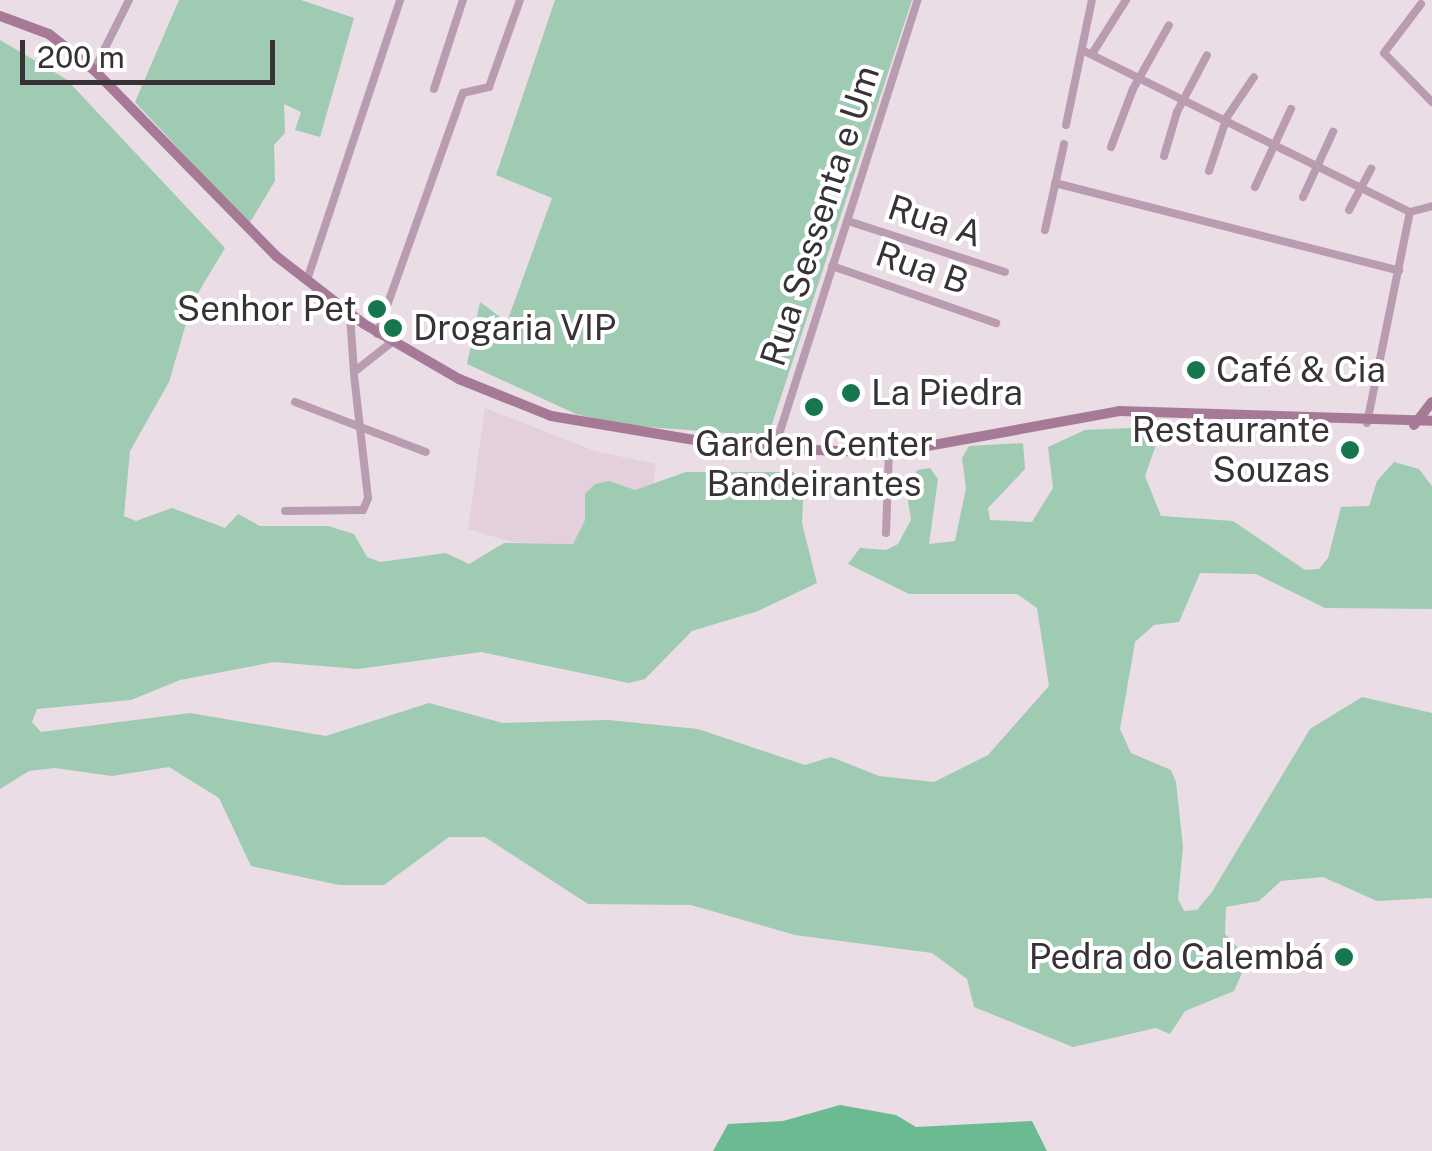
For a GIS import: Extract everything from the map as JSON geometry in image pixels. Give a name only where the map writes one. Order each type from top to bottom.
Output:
[{"type":"main road","points":[[0,16],[49,34],[94,70],[306,282],[350,314],[392,342],[551,416],[654,438],[774,450],[889,452],[954,445],[1093,413],[1367,424],[1432,421]]},
{"type":"main road","points":[[1414,424],[1432,401]]},
{"type":"main road","points":[[1414,424],[1432,430]]},
{"type":"street","points":[[94,70],[129,0]]},
{"type":"street","points":[[306,282],[400,0]]},
{"type":"street","points":[[434,89],[464,0]]},
{"type":"street","points":[[378,334],[463,94],[489,87],[520,0]]},
{"type":"street","name":"Rua Sessenta e Um","points":[[774,450],[918,0]]},
{"type":"street","points":[[1066,125],[1088,53],[1092,0]]},
{"type":"street","points":[[1088,53],[1126,0]]},
{"type":"street","points":[[1421,4],[1384,53],[1431,99]]},
{"type":"street","points":[[1111,147],[1140,75],[1169,25]]},
{"type":"street","points":[[1088,53],[1226,117],[1410,212],[1432,206]]},
{"type":"street","points":[[1164,156],[1184,97],[1207,56]]},
{"type":"street","points":[[1209,171],[1226,117],[1254,76]]},
{"type":"street","points":[[1255,187],[1272,140],[1291,109]]},
{"type":"street","points":[[1303,198],[1333,132]]},
{"type":"street","points":[[1044,230],[1064,144]]},
{"type":"street","points":[[1349,210],[1371,168]]},
{"type":"street","points":[[1055,183],[1399,271]]},
{"type":"street","points":[[1367,424],[1410,212]]},
{"type":"street","name":"Rua A","points":[[848,221],[1004,272]]},
{"type":"street","name":"Rua B","points":[[832,266],[996,322]]},
{"type":"street","points":[[350,314],[354,372],[392,342]]},
{"type":"street","points":[[285,510],[363,510],[368,498],[354,376]]},
{"type":"street","points":[[295,402],[426,452]]},
{"type":"street","points":[[886,534],[889,452]]},
{"type":"shaded area","points":[[179,0],[301,0],[354,18],[320,137],[295,130],[301,112],[284,104],[285,133],[274,145],[275,181],[249,224],[135,102]]},
{"type":"shaded area","points":[[555,0],[912,0],[768,436],[622,425],[576,414],[467,364],[480,302],[507,322],[552,198],[496,175]]},
{"type":"shaded area","points":[[0,40],[66,79],[225,248],[192,303],[169,382],[130,451],[124,516],[136,521],[172,508],[225,528],[238,514],[260,526],[328,526],[354,534],[367,557],[380,562],[446,553],[469,564],[504,543],[573,544],[585,520],[585,494],[595,484],[609,481],[635,490],[686,472],[793,472],[804,480],[802,523],[817,583],[758,611],[692,631],[645,679],[629,683],[481,652],[358,669],[274,662],[180,680],[131,700],[37,709],[32,722],[41,732],[190,713],[326,736],[429,703],[503,723],[608,720],[698,729],[805,765],[831,757],[879,776],[934,782],[988,755],[1049,686],[1037,608],[1017,594],[909,594],[848,564],[860,548],[886,550],[898,544],[911,520],[907,494],[917,470],[930,468],[938,479],[929,544],[955,541],[966,488],[962,458],[969,446],[1023,443],[1025,469],[988,508],[990,520],[1032,522],[1053,488],[1048,447],[1085,430],[1152,427],[1158,439],[1145,476],[1161,516],[1233,521],[1305,570],[1319,569],[1328,558],[1341,507],[1369,506],[1377,481],[1394,462],[1419,469],[1432,486],[1432,609],[1325,608],[1256,574],[1200,573],[1179,622],[1154,625],[1135,642],[1120,729],[1131,753],[1171,770],[1176,782],[1183,847],[1178,899],[1184,911],[1197,910],[1212,892],[1310,729],[1362,697],[1432,713],[1432,898],[1377,901],[1323,877],[1281,881],[1259,901],[1226,907],[1225,934],[1243,953],[1245,966],[1234,991],[1185,1011],[1170,1034],[1156,1028],[1073,1047],[974,1007],[967,979],[932,953],[795,935],[691,905],[588,904],[485,837],[449,837],[384,885],[339,885],[251,866],[219,798],[169,767],[112,776],[55,768],[29,771],[0,789]]},
{"type":"shaded area","points":[[485,408],[595,451],[656,464],[653,484],[635,490],[609,481],[585,494],[585,520],[573,544],[512,542],[468,529]]},
{"type":"shaded area","points":[[840,1105],[896,1115],[916,1127],[1032,1121],[1047,1151],[713,1151],[728,1124],[783,1121]]},
{"type":"place","name":"Senhor Pet","points":[[377,309]]},
{"type":"place","name":"Drogaria VIP","points":[[393,328]]},
{"type":"place","name":"Café & Cia","points":[[1196,370]]},
{"type":"place","name":"La Piedra","points":[[851,393]]},
{"type":"place","name":"Garden Center Bandeirantes","points":[[814,407]]},
{"type":"place","name":"Restaurante Souzas","points":[[1350,450]]},
{"type":"place","name":"Pedra do Calembá","points":[[1344,957]]}]
